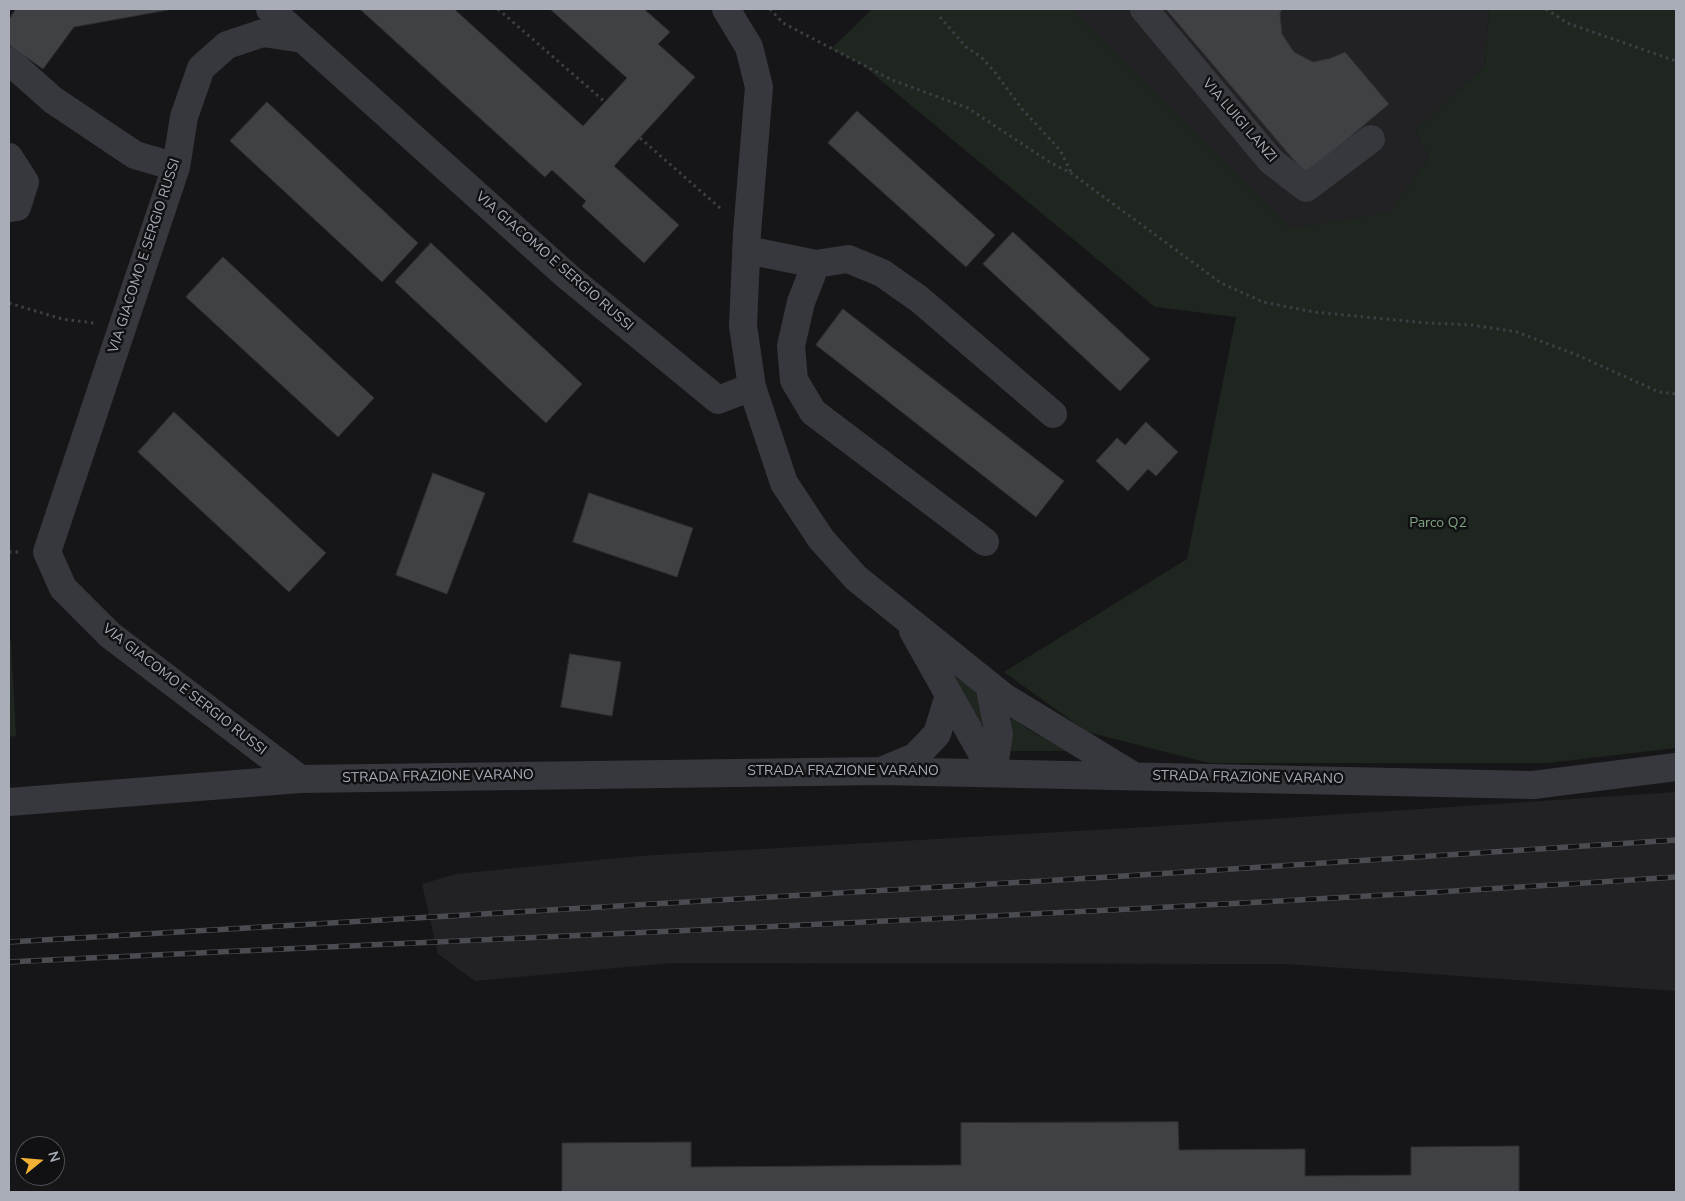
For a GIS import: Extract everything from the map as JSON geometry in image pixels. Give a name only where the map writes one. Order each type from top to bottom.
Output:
[{"type":"street","points":[[270,9],[302,39]]},
{"type":"street","points":[[726,9],[749,47],[759,86],[747,241],[743,326],[752,387],[784,483],[821,539],[856,578],[1004,697],[1133,775]]},
{"type":"street","name":"VIA LUIGI LANZI","points":[[1144,9],[1271,161],[1306,188],[1370,139]]},
{"type":"street","name":"VIA GIACOMO E SERGIO RUSSI","points":[[300,779],[110,636],[63,588],[47,552],[176,167],[184,117],[201,68],[227,45],[263,33],[302,39],[567,276],[718,400],[752,387]]},
{"type":"street","points":[[9,61],[53,100],[135,155],[176,167]]},
{"type":"street","points":[[9,157],[25,182],[17,207],[9,208]]},
{"type":"street","points":[[747,241],[816,264],[848,260],[882,273],[919,299],[1053,414]]},
{"type":"street","points":[[816,264],[801,302],[790,346],[794,380],[813,412],[985,542]]},
{"type":"street","points":[[906,619],[993,773]]},
{"type":"street","points":[[989,685],[999,734],[993,773]]},
{"type":"street","points":[[882,771],[915,757],[937,734],[949,695]]},
{"type":"street","name":"STRADA FRAZIONE VARANO","points":[[9,802],[300,779],[882,771],[1533,785],[1676,767]]},
{"type":"path","points":[[498,9],[605,102]]},
{"type":"path","points":[[770,9],[783,23],[892,80],[968,108],[1050,163],[1071,173],[1220,283],[1263,302],[1314,312],[1427,324],[1472,325],[1517,332],[1577,354],[1659,392],[1676,394]]},
{"type":"path","points":[[1546,9],[1567,23],[1676,61]]},
{"type":"path","points":[[940,16],[966,46],[981,57],[994,71],[1022,109],[1060,150],[1071,173]]},
{"type":"path","points":[[640,138],[747,241]]},
{"type":"path","points":[[9,304],[62,319],[122,326]]},
{"type":"shaded area","points":[[1072,9],[1489,9],[1485,66],[1415,131],[1429,158],[1388,214],[1291,228]]},
{"type":"shaded area","points":[[1676,792],[1676,991],[1285,964],[671,963],[475,981],[438,954],[422,884],[456,874],[639,856],[1164,826]]},
{"type":"green space","name":"Parco Q2","points":[[872,9],[1072,9],[1291,228],[1388,213],[1429,158],[1415,131],[1485,66],[1489,9],[1676,9],[1676,748],[1548,763],[1209,763],[1087,732],[1004,672],[1187,559],[1236,317],[1155,307],[861,64],[831,49]]},
{"type":"green space","points":[[9,641],[11,641],[16,736],[9,737]]},
{"type":"green space","points":[[937,650],[975,691],[984,711],[987,724],[979,725]]},
{"type":"green space","points":[[1011,717],[1029,730],[1067,751],[1010,751]]},
{"type":"building","points":[[16,9],[173,9],[74,27],[43,69],[9,45],[9,20]]},
{"type":"building","points":[[360,9],[454,9],[583,126],[627,78],[550,9],[644,9],[670,32],[658,44],[695,77],[614,166],[679,225],[644,263],[582,206],[586,201],[552,170],[545,177]]},
{"type":"building","points":[[1166,9],[1282,9],[1280,14],[1282,34],[1294,52],[1313,62],[1331,58],[1345,52],[1389,104],[1306,174]]},
{"type":"building","points":[[267,102],[418,243],[382,282],[230,141]]},
{"type":"building","points":[[857,111],[995,235],[966,267],[828,143]]},
{"type":"building","points":[[1013,232],[1150,359],[1120,391],[983,264]]},
{"type":"building","points":[[431,243],[582,384],[546,423],[395,282]]},
{"type":"building","points":[[223,257],[374,398],[338,437],[186,297]]},
{"type":"building","points":[[843,309],[1064,481],[1036,517],[816,345]]},
{"type":"building","points":[[174,412],[326,553],[289,592],[138,452]]},
{"type":"building","points":[[1146,422],[1178,452],[1156,476],[1148,469],[1128,491],[1096,461],[1117,438],[1125,445]]},
{"type":"building","points":[[433,473],[485,493],[447,594],[396,575]]},
{"type":"building","points":[[589,493],[693,528],[677,577],[573,542]]},
{"type":"building","points":[[570,654],[621,662],[612,716],[561,707]]},
{"type":"building","points":[[1178,1122],[1179,1150],[1305,1149],[1305,1176],[1411,1175],[1411,1147],[1519,1146],[1519,1192],[562,1192],[562,1143],[691,1142],[691,1167],[961,1165],[961,1123]]},
{"type":"railway","points":[[9,942],[1109,877],[1676,840]]},
{"type":"railway","points":[[9,962],[1051,913],[1676,877]]}]
